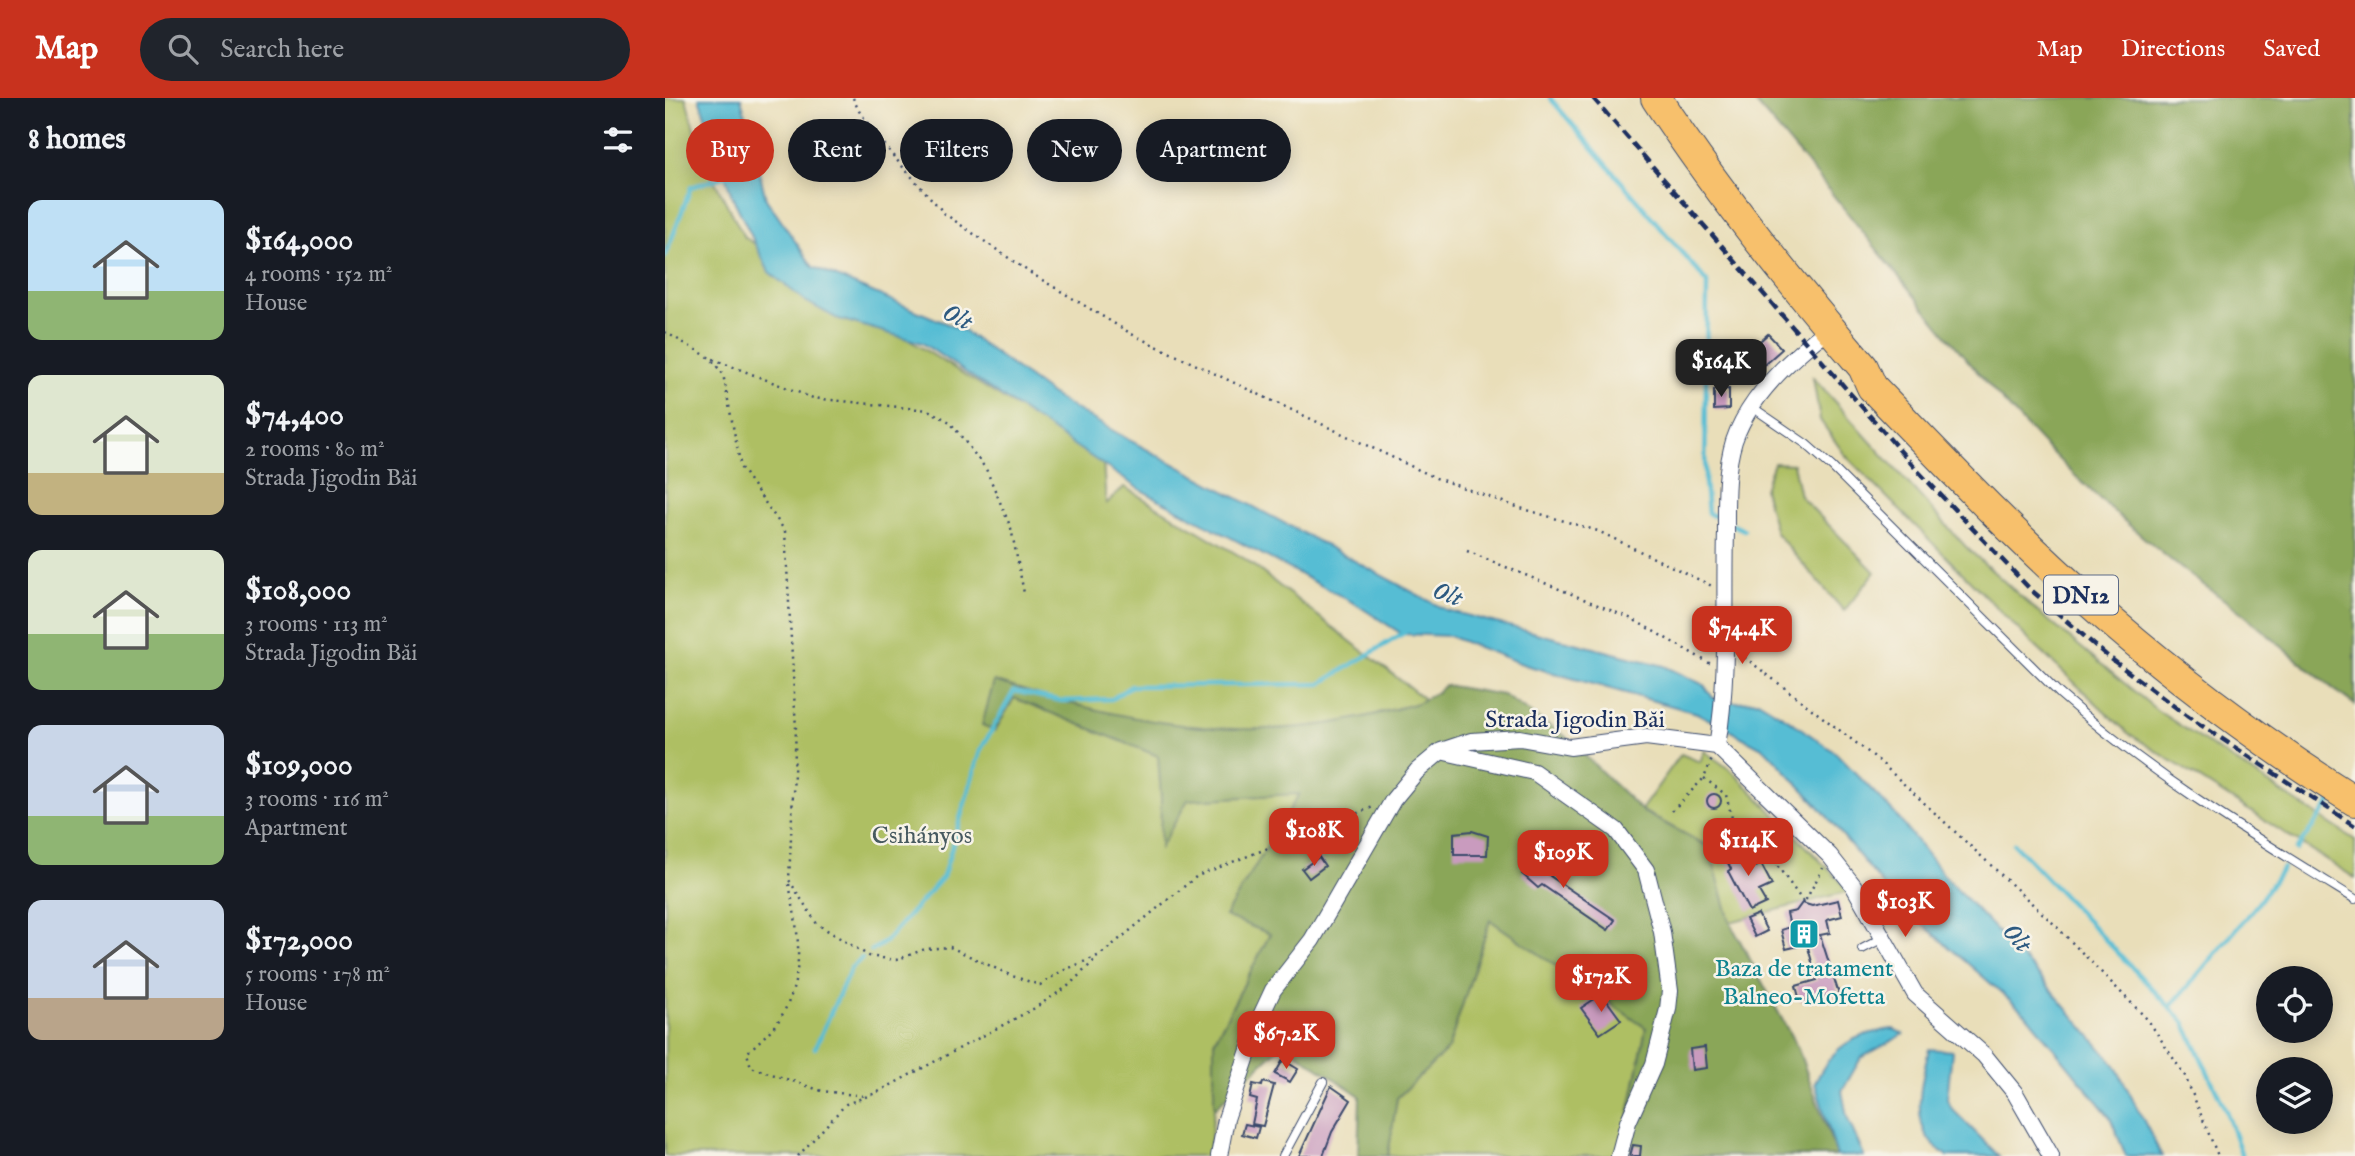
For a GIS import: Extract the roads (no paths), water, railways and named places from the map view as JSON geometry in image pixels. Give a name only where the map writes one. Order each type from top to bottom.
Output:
[{"type":"highway","name":"DN12","points":[[1656,98],[1731,206],[1863,367],[1872,387],[1956,474],[2089,602],[2204,696],[2355,801]]},
{"type":"highway","name":"DN12","points":[[1863,367],[1883,379],[1974,475],[2115,608],[2253,716],[2355,779]]},
{"type":"street","points":[[1830,328],[1807,345],[1752,407],[1740,428],[1730,457],[1724,592],[1725,642],[1719,738],[1830,856],[1853,885],[1915,995],[1984,1055],[2015,1093],[2051,1156]]},
{"type":"street","name":"Strada Jigodin Băi","points":[[1219,1156],[1226,1119],[1259,1020],[1273,990],[1312,940],[1393,800],[1417,771],[1441,751],[1471,741],[1520,738],[1570,747],[1646,737],[1719,738]]},
{"type":"street","points":[[1441,751],[1534,772],[1616,830],[1646,870],[1662,932],[1670,991],[1654,1064],[1628,1122],[1619,1156]]},
{"type":"lane","points":[[1752,407],[1806,444],[1832,467],[2060,694],[2100,729],[2171,782],[2355,899]]},
{"type":"lane","points":[[1861,950],[1883,938]]},
{"type":"lane","points":[[1283,1156],[1323,1082]]},
{"type":"water","points":[[699,98],[741,98],[746,119],[706,119]]},
{"type":"water","points":[[727,182],[762,182],[766,199],[813,267],[964,331],[1058,399],[1446,610],[1664,666],[1704,685],[1713,698],[1735,702],[1758,701],[1789,720],[1836,753],[1895,814],[1946,878],[2036,972],[2115,1065],[2162,1156],[2126,1156],[2110,1117],[2026,1014],[1897,902],[1817,804],[1766,750],[1697,713],[1525,665],[1449,636],[1402,634],[1354,603],[1139,489],[922,343],[836,318],[805,301],[769,272]]},
{"type":"water","points":[[1893,1029],[1904,1034],[1861,1058],[1842,1091],[1847,1117],[1864,1156],[1837,1156],[1815,1083],[1829,1060],[1846,1044],[1867,1034]]},
{"type":"water","points":[[1929,1049],[1952,1051],[1947,1099],[1952,1109],[1999,1156],[1947,1156],[1930,1141],[1924,1131],[1920,1108]]},
{"type":"waterway","points":[[1550,98],[1707,282],[1705,482],[1708,513],[1714,516]]},
{"type":"waterway","points":[[665,257],[691,187],[707,182]]},
{"type":"waterway","points":[[1733,525],[1744,530]]},
{"type":"waterway","points":[[871,951],[885,942],[943,877],[980,751],[1014,691],[1062,701],[1112,699],[1131,686],[1320,684],[1407,631]]},
{"type":"waterway","points":[[2296,850],[2332,800]]},
{"type":"waterway","points":[[2014,844],[2184,1022],[2226,1111],[2242,1156]]},
{"type":"waterway","points":[[2171,1006],[2256,906],[2283,868]]},
{"type":"waterway","points":[[815,1048],[851,968],[862,958]]},
{"type":"railway","points":[[1593,98],[1916,469],[2030,589],[2106,655],[2187,716],[2355,826]]},
{"type":"place","name":"Baza de tratament Balneo-Mofetta","points":[[1804,934]]},
{"type":"water label","name":"Olt","points":[[958,316]]},
{"type":"water label","name":"Olt","points":[[1448,593]]},
{"type":"water label","name":"Olt","points":[[2018,937]]},
{"type":"park label","name":"Csihányos","points":[[922,835]]}]
